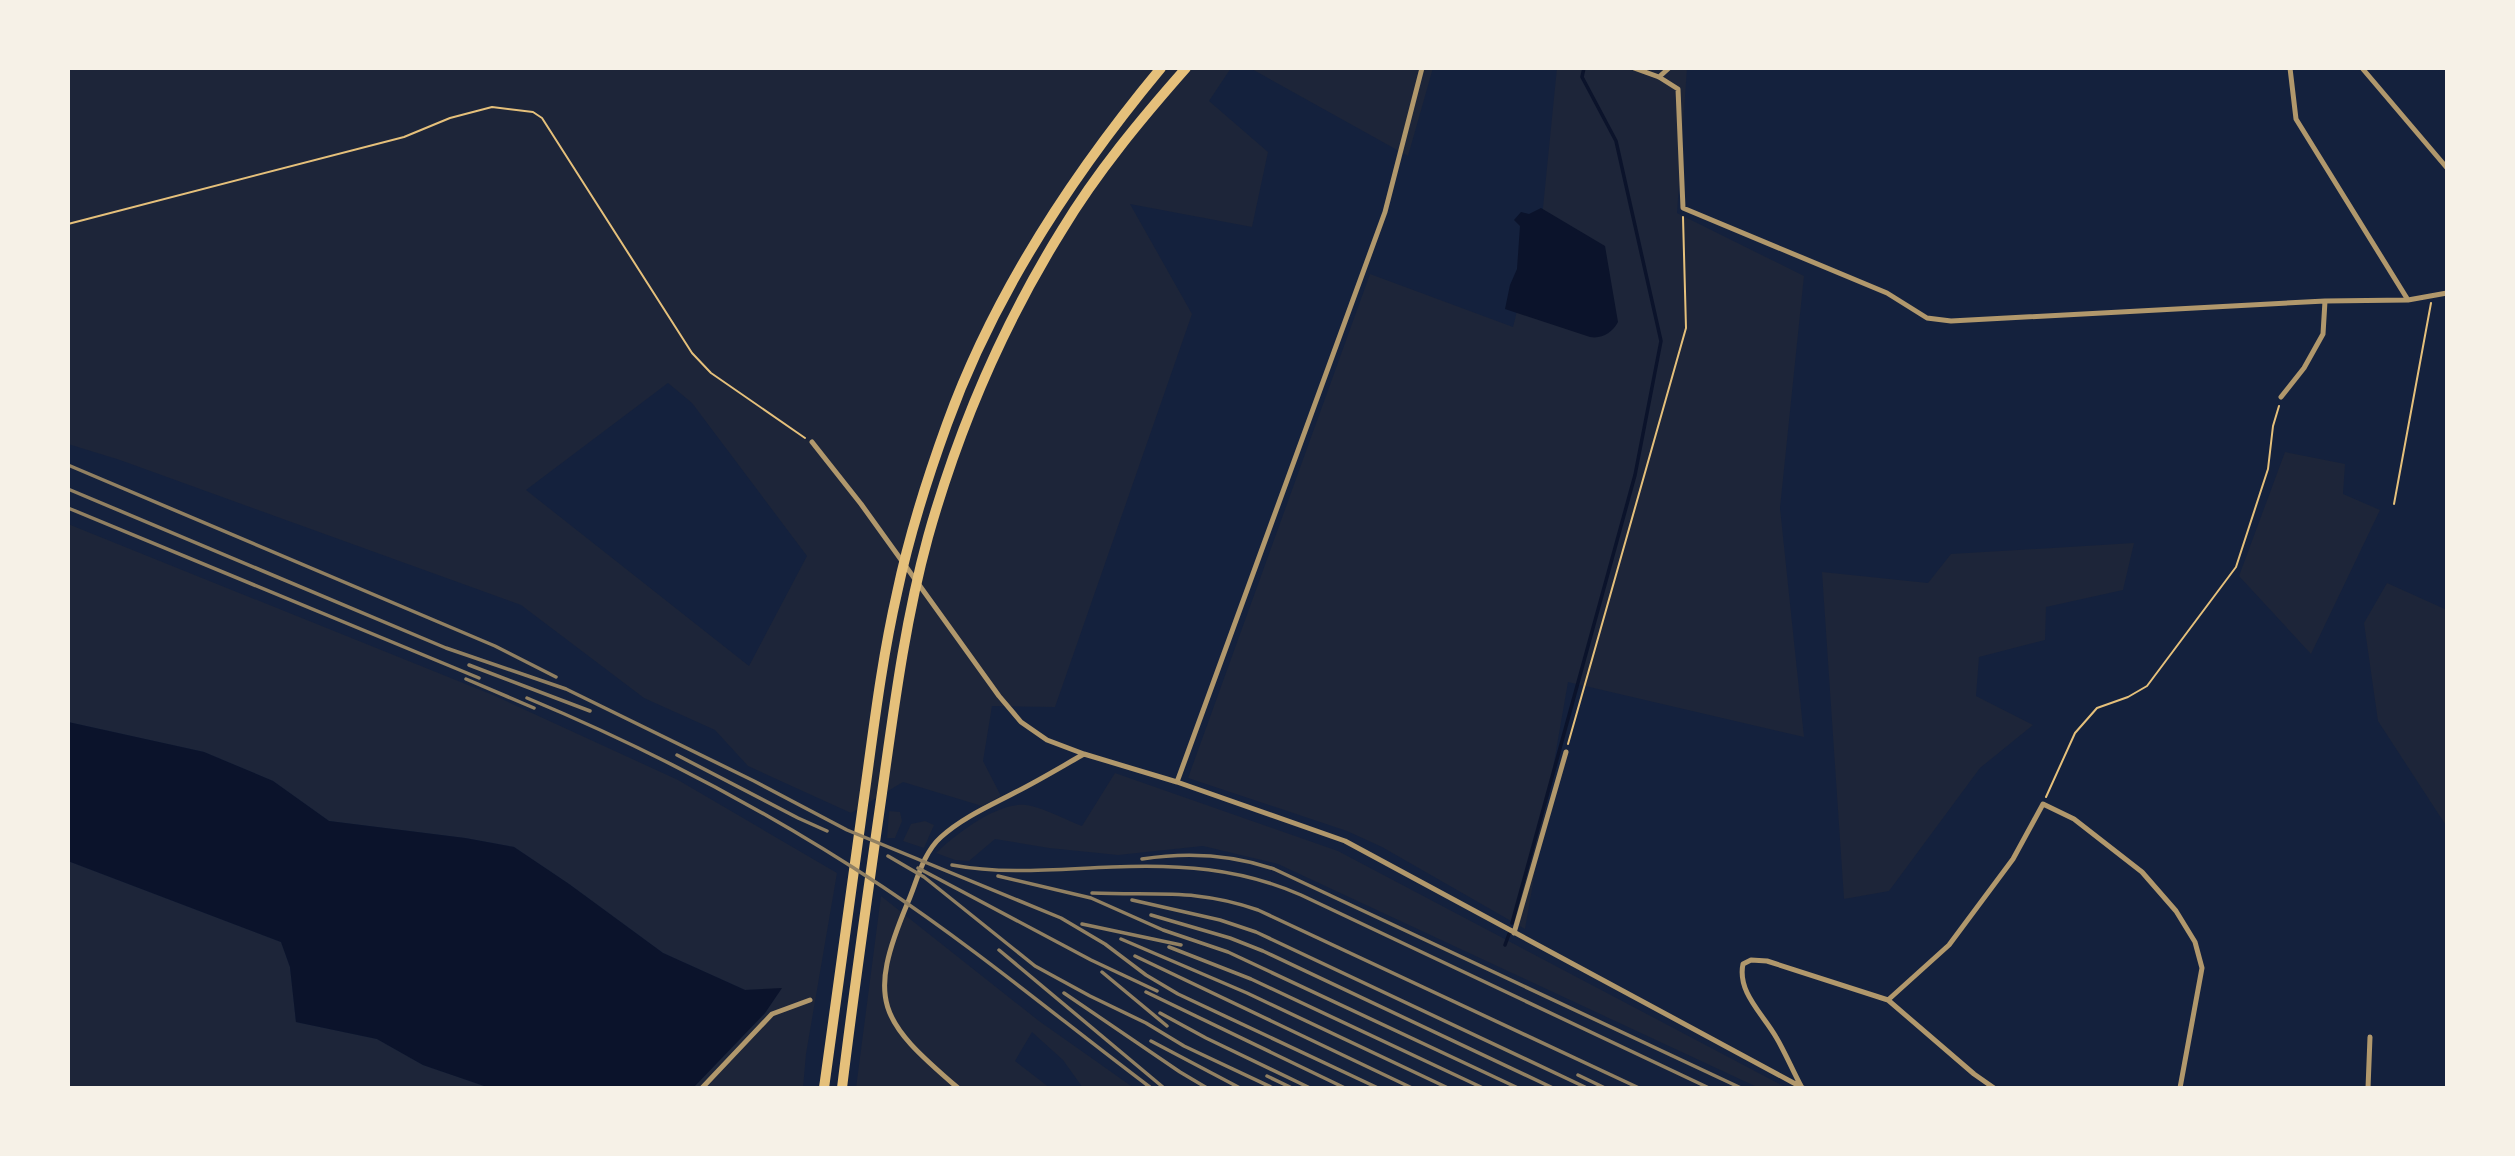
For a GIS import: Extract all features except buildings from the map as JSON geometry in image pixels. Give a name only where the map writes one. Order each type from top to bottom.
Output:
[{"type":"highway","points":[[824,1088],[881,678],[897,594],[913,530],[947,424],[984,337],[1023,263],[1066,193],[1161,68]]},
{"type":"highway","points":[[842,1088],[898,681],[911,608],[928,537],[959,442],[979,390],[1016,312],[1062,228],[1104,168],[1186,68]]},
{"type":"street","points":[[1177,782],[1385,212],[1422,68]]},
{"type":"street","points":[[1634,68],[1659,77],[1678,89],[1683,208],[1887,293],[1927,318],[1951,321],[2325,301],[2408,300],[2447,293]]},
{"type":"street","points":[[1659,77],[1669,68]]},
{"type":"street","points":[[2290,68],[2296,119],[2408,300]]},
{"type":"street","points":[[2362,68],[2447,168]]},
{"type":"street","points":[[2281,397],[2304,368],[2323,334],[2325,301]]},
{"type":"street","points":[[812,442],[861,504],[999,696],[1021,722],[1047,740],[1345,841],[1802,1087]]},
{"type":"street","points":[[1514,933],[1566,752]]},
{"type":"street","points":[[958,1088],[919,1055],[893,1021],[883,982],[894,934],[929,851],[942,836],[967,818],[1084,754]]},
{"type":"street","points":[[1888,1000],[1950,945],[2012,859],[2043,804],[2074,819],[2142,872],[2176,911],[2195,942],[2202,968],[2180,1088]]},
{"type":"street","points":[[1802,1087],[1776,1036],[1748,994],[1740,976],[1743,964],[1751,960],[1767,961],[1888,1000],[1994,1088]]},
{"type":"street","points":[[702,1088],[772,1014],[810,1000]]},
{"type":"street","points":[[2368,1088],[2370,1038]]},
{"type":"path","points":[[68,224],[404,137],[450,118],[492,107],[533,112],[541,118],[569,159],[692,353],[711,373],[812,442]]},
{"type":"path","points":[[1566,752],[1686,328],[1683,208]]},
{"type":"path","points":[[2394,504],[2433,296]]},
{"type":"path","points":[[2043,804],[2075,733],[2097,708],[2128,697],[2147,686],[2236,567],[2268,469],[2273,426],[2281,397]]},
{"type":"shaded area","points":[[68,68],[1231,68],[1209,101],[1268,152],[1252,227],[1130,204],[1192,314],[1055,707],[992,706],[983,761],[1001,796],[982,806],[903,782],[851,813],[748,766],[715,730],[644,698],[521,605],[120,460],[68,444]],"holes":[[[668,383],[692,403],[807,556],[749,666],[526,490]]]},
{"type":"shaded area","points":[[1250,68],[1433,68],[1408,156]]},
{"type":"shaded area","points":[[1557,68],[1687,68],[1677,213],[1804,276],[1780,508],[1804,737],[1568,682],[1525,929],[1382,847],[1347,831],[1188,778],[1370,274],[1513,327],[1543,208]]},
{"type":"shaded area","points":[[1541,208],[1605,246],[1618,322],[1606,334],[1590,337],[1505,309],[1510,285],[1517,269],[1520,226],[1514,220],[1521,212],[1529,214]]},
{"type":"shaded area","points":[[2285,452],[2345,464],[2343,494],[2380,510],[2311,654],[2239,576]]},
{"type":"shaded area","points":[[68,524],[493,695],[678,780],[837,873],[806,1054],[803,1088],[693,1088],[765,1013],[781,989],[745,990],[663,953],[514,847],[329,821],[273,781],[204,752],[68,722]]},
{"type":"shaded area","points":[[2134,543],[2123,590],[2046,607],[2045,640],[1979,657],[1976,696],[2033,725],[1980,768],[1889,891],[1844,899],[1822,572],[1928,583],[1951,554]]},
{"type":"shaded area","points":[[2387,583],[2447,610],[2447,827],[2378,721],[2364,623]]},
{"type":"shaded area","points":[[68,722],[204,752],[273,781],[329,821],[514,847],[663,953],[745,990],[782,988],[765,1013],[693,1088],[490,1088],[423,1065],[377,1039],[296,1022],[290,967],[281,942],[68,861]]},
{"type":"shaded area","points":[[1115,773],[1338,851],[1787,1088],[1759,1088],[1278,864],[1203,846],[1118,855],[995,839],[969,861],[955,860],[936,853],[978,821],[1015,805],[1039,808],[1082,826]]},
{"type":"shaded area","points":[[889,811],[900,812],[902,821],[895,838],[887,838]]},
{"type":"shaded area","points":[[925,821],[934,825],[924,848],[903,841],[911,824]]},
{"type":"shaded area","points":[[68,861],[281,942],[290,967],[296,1022],[377,1039],[423,1065],[490,1088],[68,1088]]},
{"type":"shaded area","points":[[881,896],[1039,1021],[1134,1088],[1083,1088],[1063,1060],[1032,1032],[1015,1061],[1050,1088],[856,1088]]},
{"type":"waterway","points":[[1512,923],[1635,475],[1661,341],[1616,141],[1582,77],[1584,68]]},
{"type":"waterway","points":[[1505,945],[1509,934]]},
{"type":"railway","points":[[68,465],[495,646],[556,677]]},
{"type":"railway","points":[[68,489],[446,648],[566,689],[847,830],[1061,918],[1105,944],[1146,975],[1178,994],[1378,1088]]},
{"type":"railway","points":[[68,508],[479,678]]},
{"type":"railway","points":[[469,665],[590,711]]},
{"type":"railway","points":[[466,679],[534,708]]},
{"type":"railway","points":[[527,698],[620,739],[710,784],[841,860],[952,935],[1151,1088]]},
{"type":"railway","points":[[677,755],[827,831]]},
{"type":"railway","points":[[888,856],[924,877],[1035,966],[1146,1023],[1184,1046],[1273,1088]]},
{"type":"railway","points":[[1142,859],[1175,856],[1225,857],[1274,869],[1741,1088]]},
{"type":"railway","points":[[952,865],[1012,871],[1137,866],[1185,867],[1255,879],[1301,895],[1709,1088]]},
{"type":"railway","points":[[918,868],[1091,960],[1157,991]]},
{"type":"railway","points":[[998,876],[1091,898],[1163,930],[1228,952],[1518,1088]]},
{"type":"railway","points":[[1092,893],[1175,894],[1215,898],[1258,910],[1639,1088]]},
{"type":"railway","points":[[1132,900],[1220,920],[1256,932],[1587,1088]]},
{"type":"railway","points":[[1151,915],[1230,938],[1263,951],[1553,1088]]},
{"type":"railway","points":[[1082,924],[1181,945]]},
{"type":"railway","points":[[1121,939],[1247,993],[1448,1088]]},
{"type":"railway","points":[[1169,947],[1251,979],[1483,1088]]},
{"type":"railway","points":[[999,950],[1164,1088]]},
{"type":"railway","points":[[1135,956],[1412,1088]]},
{"type":"railway","points":[[1102,972],[1167,1026]]},
{"type":"railway","points":[[1146,992],[1345,1088]]},
{"type":"railway","points":[[1064,993],[1207,1088]]},
{"type":"railway","points":[[1160,1013],[1310,1088]]},
{"type":"railway","points":[[1151,1041],[1240,1088]]},
{"type":"railway","points":[[1578,1075],[1605,1088]]},
{"type":"railway","points":[[1267,1076],[1292,1088]]}]
